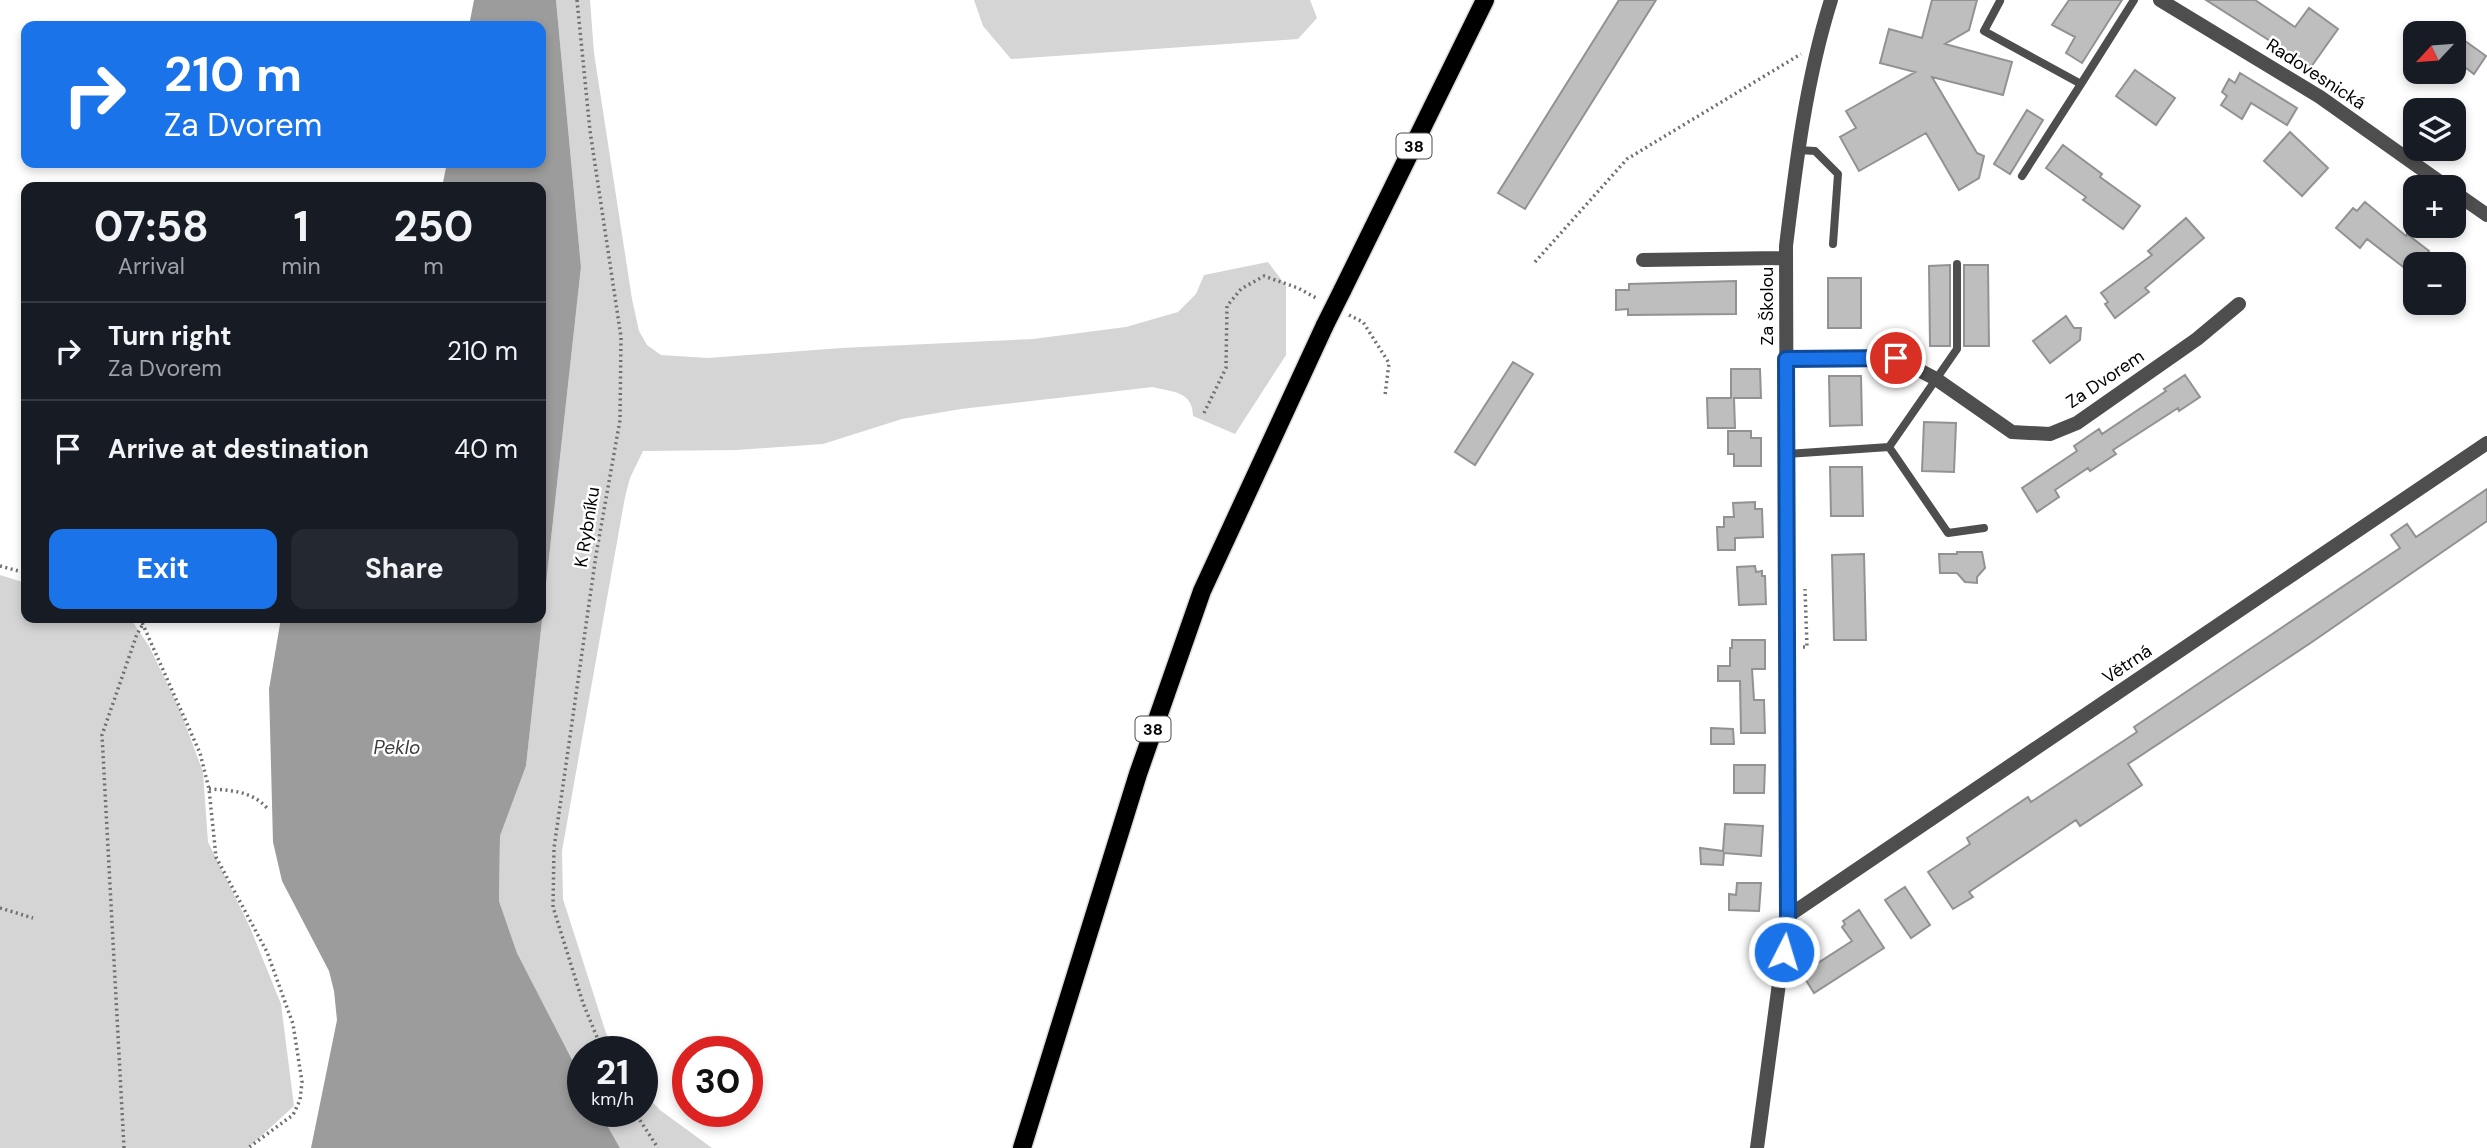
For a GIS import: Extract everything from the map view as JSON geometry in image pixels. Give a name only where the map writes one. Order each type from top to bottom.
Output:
[{"type":"main road","name":"38","points":[[1022,1148],[1142,762],[1202,591],[1325,325],[1485,0]]},
{"type":"street","name":"Za Školou","points":[[1757,1148],[1788,916],[1786,258],[1798,150],[1816,48],[1831,0]]},
{"type":"street","name":"Radovesnická","points":[[2160,0],[2320,97],[2430,175]]},
{"type":"street","points":[[2466,200],[2487,215]]},
{"type":"street","points":[[1643,260],[1786,258]]},
{"type":"street","name":"Za Dvorem","points":[[1786,359],[1896,358],[1936,379],[2012,432],[2050,434],[2077,423],[2197,339],[2239,304]]},
{"type":"street","name":"Větrná","points":[[1788,916],[2487,443]]},
{"type":"lane","points":[[2022,176],[2134,0]]},
{"type":"lane","points":[[2000,1],[1984,31],[2081,84]]},
{"type":"lane","points":[[1798,150],[1815,151],[1838,174],[1833,244]]},
{"type":"lane","points":[[1889,447],[1957,349],[1957,264]]},
{"type":"lane","points":[[1787,454],[1889,447]]},
{"type":"lane","points":[[1889,447],[1948,533],[1984,528]]},
{"type":"path","name":"K Rybníku","points":[[577,0],[590,131],[621,337],[620,420],[596,555],[554,848],[553,907],[579,992],[597,1036]]},
{"type":"path","points":[[1535,262],[1627,159],[1749,83],[1816,48]]},
{"type":"path","points":[[1204,413],[1226,368],[1227,306],[1241,289],[1264,276],[1298,288],[1320,300]]},
{"type":"path","points":[[1341,311],[1363,322],[1389,363],[1385,395]]},
{"type":"path","points":[[0,566],[21,572]]},
{"type":"path","points":[[1805,580],[1807,647]]},
{"type":"path","points":[[143,624],[200,753],[209,789],[216,858],[268,953],[293,1024],[302,1083],[300,1100],[293,1115],[248,1148]]},
{"type":"path","points":[[124,1148],[102,735],[137,634],[143,624]]},
{"type":"path","points":[[209,789],[241,792],[262,802],[267,808]]},
{"type":"path","points":[[0,908],[33,918]]},
{"type":"path","points":[[644,1127],[658,1148]]},
{"type":"shaded area","points":[[556,0],[590,0],[594,53],[632,299],[639,331],[647,345],[661,355],[708,358],[841,348],[1033,339],[1126,327],[1178,312],[1196,294],[1204,275],[1268,262],[1286,286],[1286,355],[1235,434],[1193,416],[1189,402],[1180,394],[1153,387],[961,409],[902,419],[823,444],[737,450],[643,451],[630,478],[625,497],[562,851],[563,899],[608,1036],[567,1036],[567,1050],[517,953],[499,901],[500,836],[526,766],[542,623],[546,623],[546,585],[581,267]]},
{"type":"shaded area","points":[[974,0],[1310,0],[1317,18],[1298,39],[1011,59],[983,26]]},
{"type":"shaded area","points":[[0,575],[21,581],[21,623],[133,623],[149,646],[180,710],[203,772],[208,842],[249,925],[281,1004],[294,1106],[248,1148],[0,1148]]},
{"type":"shaded area","points":[[658,1108],[672,1119],[672,1127],[683,1127],[712,1148],[620,1148],[608,1127],[658,1127]]},
{"type":"water","name":"Peklo","points":[[474,0],[556,0],[581,267],[546,585],[546,182],[443,182],[446,168],[546,168],[546,21],[470,21]]},
{"type":"water","name":"Peklo","points":[[280,623],[542,623],[526,766],[500,836],[499,901],[517,953],[567,1050],[567,1127],[608,1127],[620,1148],[311,1148],[337,1020],[334,991],[329,971],[282,881],[273,842],[269,689]]},
{"type":"building","points":[[1619,0],[1656,0],[1525,209],[1498,193]]},
{"type":"building","points":[[1932,0],[1977,0],[1969,30],[1945,44],[2012,62],[2003,95],[1932,77],[1977,153],[1984,156],[1979,178],[1959,190],[1926,133],[1859,171],[1840,137],[1856,128],[1846,111],[1915,72],[1880,63],[1889,29],[1922,38]]},
{"type":"building","points":[[2069,0],[2122,0],[2082,63],[2066,53],[2075,37],[2052,25]]},
{"type":"building","points":[[2206,0],[2255,0],[2295,27],[2309,8],[2338,29],[2311,67]]},
{"type":"building","points":[[2466,42],[2486,56],[2474,74],[2466,68]]},
{"type":"building","points":[[2135,70],[2175,98],[2156,125],[2116,96]]},
{"type":"building","points":[[2240,73],[2297,108],[2287,125],[2251,103],[2242,119],[2221,105],[2227,96],[2222,92],[2229,79],[2235,83]]},
{"type":"building","points":[[2027,110],[2043,120],[2010,174],[1994,164]]},
{"type":"building","points":[[2290,132],[2328,168],[2302,196],[2264,161]]},
{"type":"building","points":[[2063,145],[2102,174],[2100,177],[2140,206],[2123,229],[2083,200],[2086,197],[2046,168]]},
{"type":"building","points":[[2365,202],[2403,234],[2403,238],[2412,238],[2429,251],[2403,252],[2403,267],[2367,239],[2360,248],[2336,228],[2353,208],[2357,211]]},
{"type":"building","points":[[2186,218],[2204,238],[2145,288],[2149,292],[2115,318],[2101,293],[2152,255],[2148,251]]},
{"type":"building","points":[[1950,265],[1950,346],[1930,346],[1929,266]]},
{"type":"building","points":[[1964,265],[1988,265],[1989,346],[1964,346]]},
{"type":"building","points":[[1828,278],[1861,278],[1861,328],[1828,328]]},
{"type":"building","points":[[1736,281],[1736,314],[1628,315],[1628,309],[1616,310],[1616,290],[1629,290],[1629,284]]},
{"type":"building","points":[[2066,316],[2074,328],[2081,328],[2080,340],[2050,363],[2033,341]]},
{"type":"building","points":[[1513,362],[1533,374],[1475,465],[1455,452]]},
{"type":"building","points":[[1731,369],[1760,369],[1761,398],[1734,398],[1735,428],[1708,428],[1707,398],[1731,398]]},
{"type":"building","points":[[2185,375],[2200,397],[2113,450],[2116,454],[2090,471],[2088,468],[2055,490],[2059,497],[2037,512],[2022,488],[2077,451],[2074,446],[2099,429],[2102,434]]},
{"type":"building","points":[[1829,376],[1861,376],[1862,425],[1830,426]]},
{"type":"building","points":[[1924,422],[1956,423],[1954,472],[1922,471]]},
{"type":"building","points":[[1728,431],[1751,431],[1751,438],[1761,438],[1761,466],[1734,466],[1734,454],[1728,454]]},
{"type":"building","points":[[1830,467],[1862,467],[1863,516],[1831,516]]},
{"type":"building","points":[[2487,489],[2487,521],[2312,642],[2128,764],[2142,785],[2080,826],[2076,820],[1969,892],[1973,897],[1953,909],[1928,872],[1970,844],[1967,838],[2028,797],[2031,802],[2137,732],[2134,727],[2400,548],[2391,535],[2407,524],[2416,537]]},
{"type":"building","points":[[1755,502],[1755,509],[1762,509],[1763,537],[1735,538],[1735,550],[1718,550],[1717,527],[1724,527],[1724,517],[1734,517],[1733,503]]},
{"type":"building","points":[[1982,552],[1985,568],[1977,577],[1977,583],[1965,582],[1957,573],[1940,573],[1939,554]]},
{"type":"building","points":[[1864,554],[1866,640],[1834,640],[1832,555]]},
{"type":"building","points":[[1755,566],[1756,572],[1762,571],[1762,576],[1765,576],[1766,604],[1739,605],[1737,567]]},
{"type":"building","points":[[1732,640],[1765,640],[1765,669],[1752,669],[1754,700],[1764,700],[1765,733],[1741,733],[1740,681],[1718,681],[1718,666],[1730,666]]},
{"type":"building","points":[[1711,728],[1733,729],[1734,744],[1711,744]]},
{"type":"building","points":[[1734,765],[1765,765],[1764,793],[1734,793]]},
{"type":"building","points":[[1725,824],[1763,826],[1761,856],[1724,853],[1723,865],[1701,864],[1700,848],[1723,851]]},
{"type":"building","points":[[1737,883],[1761,883],[1759,911],[1729,910],[1729,894],[1736,895]]},
{"type":"building","points":[[1905,887],[1930,925],[1911,938],[1885,900]]},
{"type":"building","points":[[1859,910],[1884,948],[1814,993],[1804,977],[1807,975],[1804,972],[1852,941],[1842,927],[1845,924],[1843,921]]},
{"type":"route","points":[[1784,952],[1788,916],[1786,359],[1896,358]]}]
